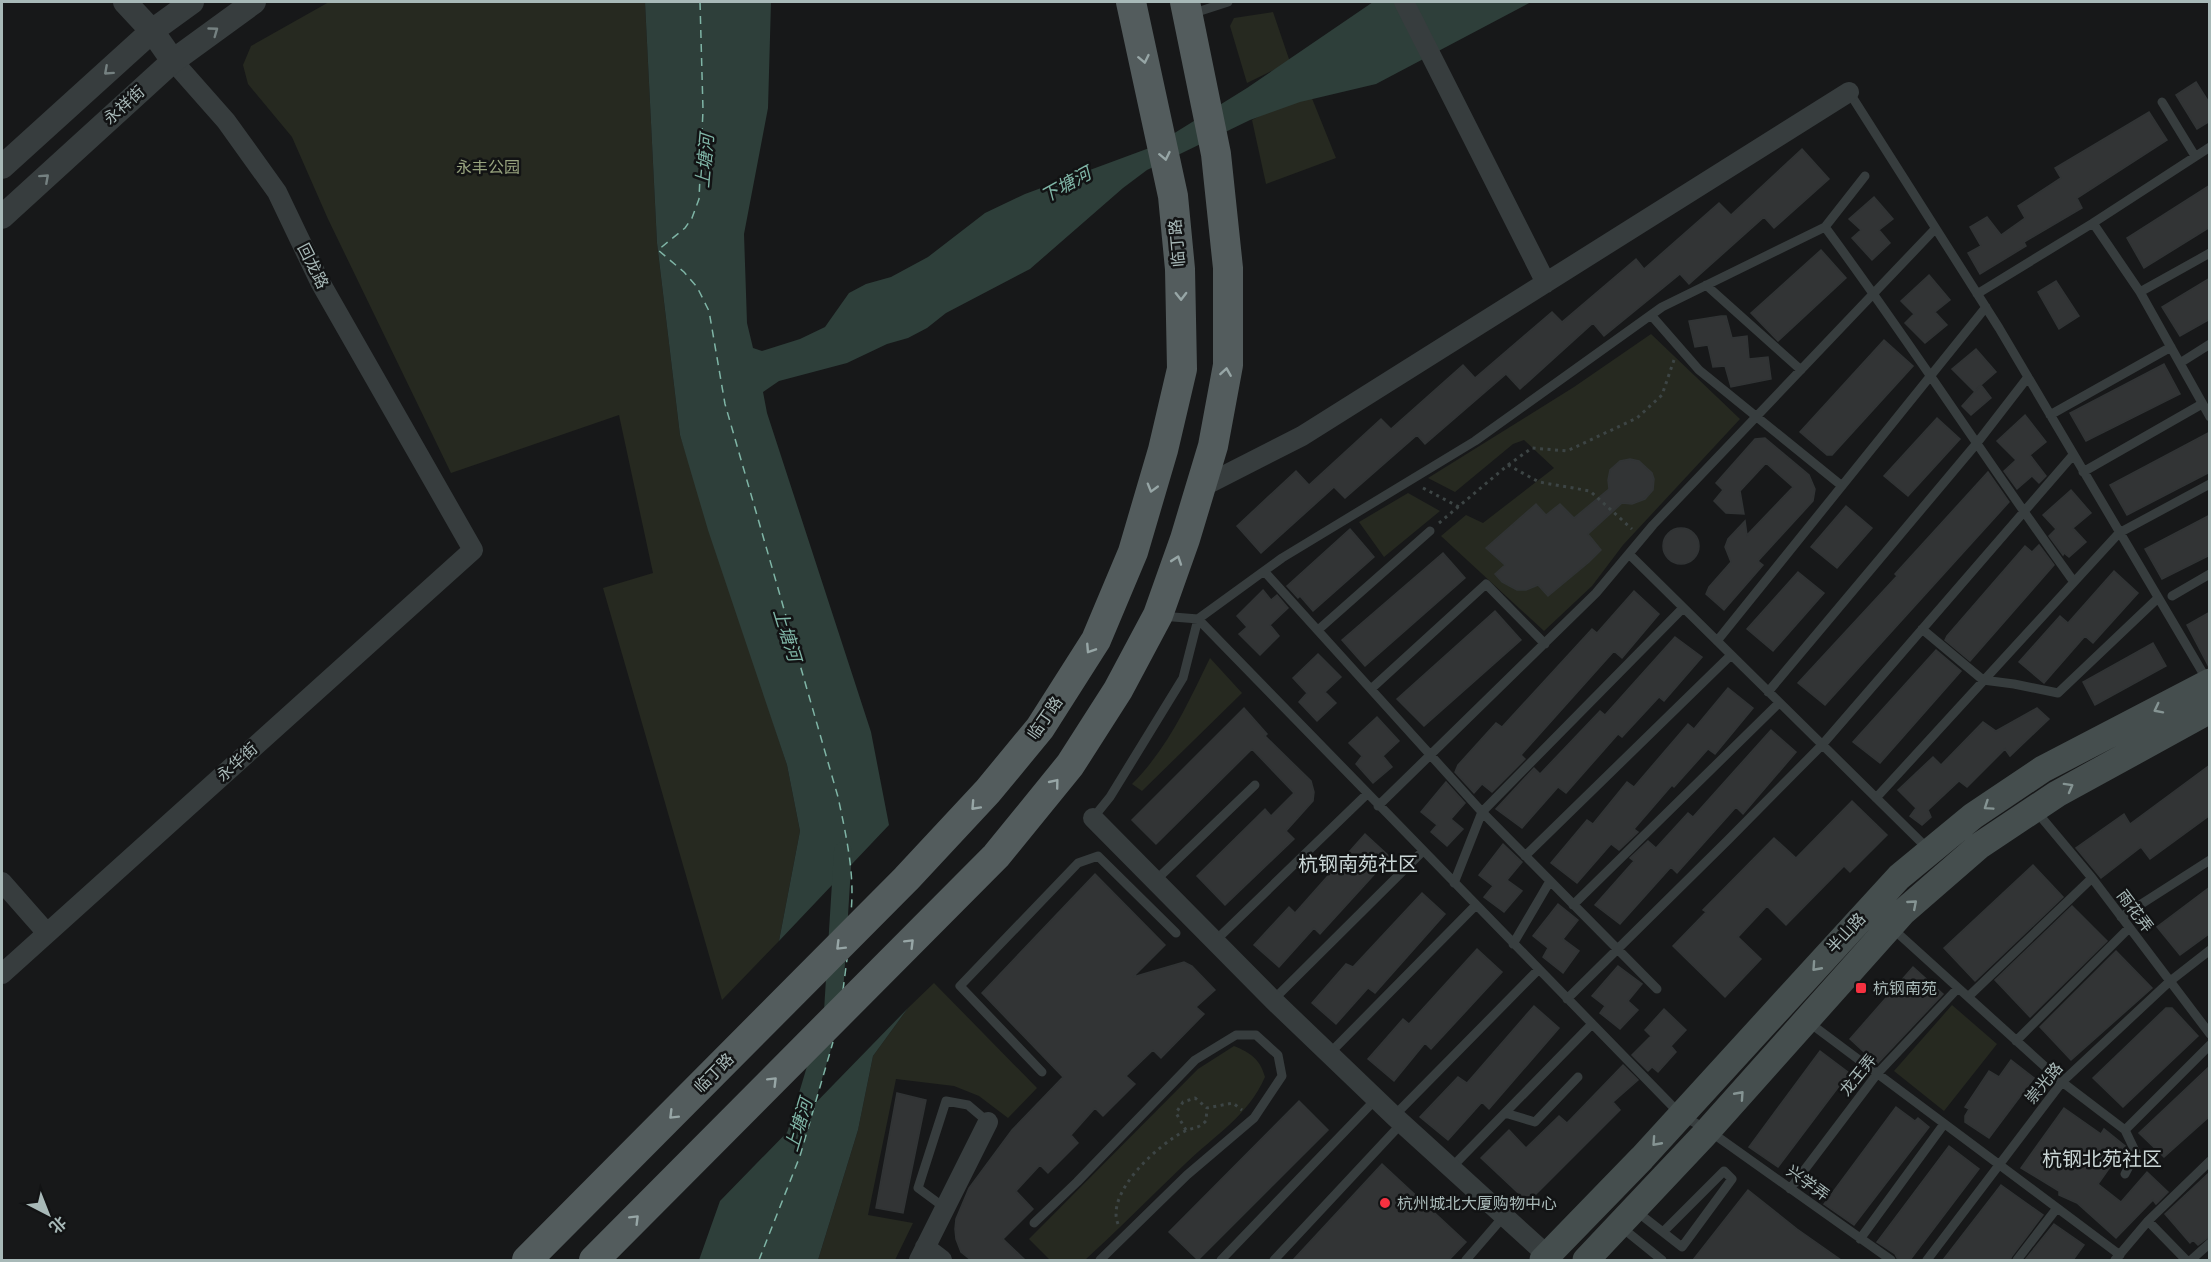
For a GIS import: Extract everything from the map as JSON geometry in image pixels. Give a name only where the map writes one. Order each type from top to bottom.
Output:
[{"type":"main road","name":"临丁路","points":[[528,1260],[906,879],[988,791],[1040,728],[1096,640],[1133,552],[1163,450],[1182,369],[1180,269],[1173,196],[1131,2]]},
{"type":"main road","points":[[594,1260],[996,856],[1070,765],[1118,690],[1158,615],[1185,539],[1198,489],[1213,446],[1228,365],[1228,268],[1216,153],[1186,8]]},
{"type":"main road","name":"半山路","points":[[1545,1258],[1681,1115],[1891,885],[1929,851],[1973,816],[2043,769],[2209,683]]},
{"type":"main road","name":"半山路","points":[[1586,1260],[1708,1130],[1903,912],[1979,846],[2056,794],[2210,710]]},
{"type":"street","name":"回龙路","points":[[125,2],[152,31],[173,61],[226,121],[277,192],[320,282],[473,550]]},
{"type":"street","points":[[2,167],[152,31],[192,2]]},
{"type":"street","name":"永祥街","points":[[2,217],[173,61],[254,2]]},
{"type":"street","points":[[1404,2],[1546,283]]},
{"type":"street","points":[[1198,489],[1302,436],[1849,92]]},
{"type":"street","name":"永华街","points":[[2,974],[473,550]]},
{"type":"street","points":[[1093,818],[1273,1000],[1398,1120],[1504,1216],[1545,1258]]},
{"type":"street","points":[[2,882],[46,932]]},
{"type":"street","points":[[942,1260],[922,1254],[988,1122]]},
{"type":"lane","points":[[1186,8],[1228,2]]},
{"type":"lane","points":[[1849,92],[1986,307],[2209,683]]},
{"type":"lane","points":[[2162,102],[2195,156]]},
{"type":"lane","points":[[1977,294],[2093,223],[2210,147]]},
{"type":"lane","points":[[1093,818],[1110,797],[1184,678],[1198,619],[1264,571],[1475,441],[1662,307],[1825,227],[1865,176]]},
{"type":"lane","points":[[2093,223],[2140,292],[2210,417]]},
{"type":"lane","points":[[1825,227],[1874,293],[2074,582]]},
{"type":"lane","points":[[1378,806],[1596,594],[1642,538],[1935,229]]},
{"type":"lane","points":[[2140,292],[2210,253]]},
{"type":"lane","points":[[1706,285],[1801,370]]},
{"type":"lane","points":[[1717,641],[1986,307]]},
{"type":"lane","points":[[1650,315],[1699,370],[1842,486]]},
{"type":"lane","points":[[2180,363],[2210,344]]},
{"type":"lane","points":[[2050,415],[2171,347]]},
{"type":"lane","points":[[1768,692],[1977,443],[2028,377]]},
{"type":"lane","points":[[2083,472],[2202,404]]},
{"type":"lane","points":[[1567,999],[1822,745],[2073,455]]},
{"type":"lane","points":[[1875,798],[2119,533],[2210,484]]},
{"type":"lane","points":[[1318,630],[1430,531]]},
{"type":"lane","points":[[1629,554],[1929,851]]},
{"type":"lane","points":[[1264,571],[1482,812],[1658,989]]},
{"type":"lane","points":[[2172,596],[2210,574]]},
{"type":"lane","points":[[1371,689],[1486,584],[1545,644]]},
{"type":"lane","points":[[1922,629],[1983,680],[2058,693],[2158,598]]},
{"type":"lane","points":[[1454,883],[1482,812],[1683,608]]},
{"type":"lane","points":[[1158,615],[1198,619]]},
{"type":"lane","name":"兴学弄","points":[[1198,619],[1681,1115],[1708,1130],[1891,1260]]},
{"type":"lane","points":[[1525,856],[1731,655]]},
{"type":"lane","points":[[1573,905],[1779,703]]},
{"type":"lane","points":[[1155,881],[1255,785]]},
{"type":"lane","points":[[1214,942],[1367,794]]},
{"type":"lane","name":"雨花弄","points":[[2035,809],[2092,878],[2210,1034]]},
{"type":"lane","points":[[1042,1072],[960,986],[1078,863],[1098,856],[1114,838]]},
{"type":"lane","points":[[1273,1000],[1423,851]]},
{"type":"lane","points":[[1098,856],[1176,933]]},
{"type":"lane","points":[[2121,917],[2210,860]]},
{"type":"lane","points":[[1968,997],[2092,878]]},
{"type":"lane","points":[[1513,944],[1550,881]]},
{"type":"lane","points":[[1329,1054],[1476,905]]},
{"type":"lane","points":[[1890,926],[2062,1082],[2125,1130],[2136,1153],[2125,1174]]},
{"type":"lane","points":[[2016,1041],[2129,928]]},
{"type":"lane","name":"崇光路","points":[[1927,1260],[2062,1082],[2169,982],[2210,950]]},
{"type":"lane","points":[[1274,1260],[1398,1120],[1539,969]]},
{"type":"lane","name":"龙王弄","points":[[1790,1189],[1877,1074],[1958,988]]},
{"type":"lane","points":[[1806,1020],[2057,1208],[2118,1258],[2148,1221],[2210,1161]]},
{"type":"lane","points":[[1451,1168],[1592,1024]]},
{"type":"lane","points":[[1034,1223],[1195,1060],[1236,1035],[1256,1035],[1278,1055],[1282,1076],[1254,1118],[1187,1175],[1100,1260]]},
{"type":"lane","points":[[2125,1130],[2210,1045]]},
{"type":"lane","points":[[1505,1113],[1535,1122],[1578,1077]]},
{"type":"lane","points":[[1221,1260],[1376,1099]]},
{"type":"lane","points":[[945,1208],[918,1188],[945,1101],[968,1105],[988,1122]]},
{"type":"lane","points":[[1860,1239],[1944,1124]]},
{"type":"lane","points":[[1626,1217],[1663,1232],[1682,1247],[1732,1179],[1724,1171],[1663,1232]]},
{"type":"lane","points":[[2017,1260],[2057,1208]]},
{"type":"lane","points":[[1466,1260],[1504,1216]]},
{"type":"lane","points":[[1626,1217],[1662,1260]]},
{"type":"lane","points":[[2148,1221],[2186,1260]]},
{"type":"lane","points":[[2191,1260],[2210,1243]]},
{"type":"path","points":[[1430,531],[1508,465],[1532,448],[1567,451],[1637,418],[1662,395],[1678,347]]},
{"type":"path","points":[[1508,465],[1539,482],[1590,491],[1642,538]]},
{"type":"path","points":[[1408,481],[1459,507]]},
{"type":"path","points":[[1186,1130],[1176,1113],[1183,1102],[1195,1098],[1208,1108],[1233,1103],[1254,1118]]},
{"type":"path","points":[[1123,1237],[1115,1218],[1121,1190],[1132,1175],[1166,1144],[1186,1130],[1198,1128],[1206,1121],[1208,1108]]},
{"type":"green space","name":"永丰公园","points":[[329,2],[645,2],[657,243],[680,435],[787,765],[800,831],[779,941],[722,1000],[603,588],[653,573],[619,415],[451,473],[328,219],[292,137],[248,84],[243,65],[251,46]]},
{"type":"green space","points":[[1273,12],[1290,62],[1247,83],[1230,26],[1234,18]]},
{"type":"green space","points":[[1309,91],[1336,158],[1266,184],[1252,120]]},
{"type":"green space","points":[[1651,334],[1740,419],[1623,545],[1592,586],[1544,631],[1441,536],[1466,515],[1483,523],[1554,468],[1524,440],[1513,444],[1455,492],[1428,478],[1574,387]]},
{"type":"green space","points":[[1408,493],[1440,511],[1384,557],[1359,522]]},
{"type":"green space","points":[[1210,658],[1242,693],[1142,791],[1132,784],[1167,740]]},
{"type":"green space","points":[[934,983],[1037,1088],[1008,1118],[979,1096],[954,1086],[896,1079],[868,1215],[913,1223],[895,1260],[818,1260],[858,1130],[873,1056],[908,1008]]},
{"type":"green space","points":[[1952,1005],[1997,1044],[1944,1111],[1894,1071]]},
{"type":"green space","points":[[1234,1046],[1254,1057],[1265,1077],[1250,1103],[1085,1260],[1050,1260],[1029,1239],[1198,1069]]},
{"type":"water","name":"下塘河","points":[[645,2],[771,2],[768,108],[744,234],[747,323],[753,348],[762,351],[800,339],[825,327],[849,293],[866,284],[891,277],[928,257],[985,213],[1025,194],[1152,147],[1247,88],[1373,2],[1531,2],[1376,84],[1300,102],[1250,120],[1147,170],[1030,269],[946,313],[927,328],[908,338],[887,344],[847,363],[779,381],[763,392],[767,413],[871,732],[889,825],[779,941],[800,831],[787,765],[708,530],[680,435],[657,243]]},
{"type":"water","points":[[908,1008],[873,1056],[858,1130],[818,1260],[699,1260],[720,1201]]},
{"type":"building","points":[[2196,82],[2210,104],[2210,121],[2197,129],[2176,95]]},
{"type":"building","points":[[2149,112],[2167,140],[2077,198],[2082,208],[2024,242],[2026,246],[1980,274],[1968,253],[1981,246],[1970,227],[1987,217],[2001,235],[2025,218],[2018,206],[2061,178],[2055,168]]},
{"type":"building","points":[[1802,149],[1829,179],[1774,228],[1764,217],[1689,284],[1680,274],[1604,336],[1593,323],[1520,389],[1506,374],[1425,444],[1417,435],[1345,498],[1334,487],[1261,553],[1237,526],[1296,471],[1309,485],[1381,419],[1391,429],[1463,365],[1475,378],[1552,312],[1562,322],[1636,259],[1644,269],[1719,203],[1731,215]]},
{"type":"building","points":[[2210,185],[2210,227],[2144,268],[2127,238]]},
{"type":"building","points":[[1874,197],[1893,219],[1879,230],[1890,243],[1872,260],[1852,238],[1861,230],[1849,219]]},
{"type":"building","points":[[1821,250],[1846,278],[1778,341],[1751,313]]},
{"type":"building","points":[[1929,275],[1950,300],[1935,312],[1947,325],[1925,343],[1905,323],[1914,314],[1901,301]]},
{"type":"building","points":[[2210,278],[2210,319],[2180,336],[2162,307]]},
{"type":"building","points":[[2056,281],[2079,316],[2059,329],[2038,292]]},
{"type":"building","points":[[1726,316],[1732,338],[1747,336],[1749,359],[1768,357],[1771,379],[1731,387],[1725,366],[1713,367],[1708,345],[1695,347],[1689,321]]},
{"type":"building","points":[[1884,340],[1913,366],[1832,455],[1827,455],[1800,432]]},
{"type":"building","points":[[1976,349],[1996,372],[1974,391],[1952,369]]},
{"type":"building","points":[[2164,364],[2180,394],[2086,441],[2070,413]]},
{"type":"building","points":[[1981,385],[1991,398],[1971,415],[1962,406]]},
{"type":"building","points":[[2025,415],[2046,442],[2030,455],[2046,476],[2039,483],[2032,476],[2017,489],[2004,471],[2016,460],[1997,441]]},
{"type":"building","points":[[1937,418],[1960,439],[1908,496],[1884,476]]},
{"type":"building","points":[[2210,432],[2210,472],[2127,515],[2110,485]]},
{"type":"building","points":[[1765,438],[1809,475],[1815,489],[1813,501],[1758,561],[1763,565],[1724,610],[1706,594],[1709,587],[1731,562],[1725,547],[1728,539],[1745,521],[1747,535],[1793,487],[1766,463],[1740,491],[1744,514],[1726,513],[1714,501],[1723,490],[1716,483],[1755,439]]},
{"type":"building","points":[[1630,459],[1639,461],[1652,473],[1653,490],[1645,499],[1632,504],[1622,503],[1588,534],[1601,550],[1589,562],[1548,596],[1538,585],[1526,590],[1517,590],[1502,582],[1495,574],[1505,565],[1486,548],[1536,504],[1546,515],[1560,504],[1574,518],[1609,489],[1610,470],[1620,461]]},
{"type":"building","points":[[1988,472],[2009,502],[1825,705],[1798,683],[1897,576],[1895,574]]},
{"type":"building","points":[[2071,490],[2091,513],[2073,528],[2086,542],[2069,557],[2064,553],[2063,555],[2049,536],[2056,529],[2043,515]]},
{"type":"building","points":[[1846,506],[1872,528],[1837,568],[1811,547]]},
{"type":"building","points":[[2210,515],[2210,555],[2162,579],[2145,549]]},
{"type":"building","points":[[1681,528],[1694,533],[1699,546],[1694,559],[1681,564],[1668,559],[1663,546],[1668,533]]},
{"type":"building","points":[[1350,529],[1374,557],[1313,611],[1300,596],[1298,598],[1287,586]]},
{"type":"building","points":[[2039,545],[2054,565],[1970,661],[1945,640],[1947,636],[2025,546],[2032,552]]},
{"type":"building","points":[[1443,553],[1465,578],[1365,666],[1342,640]]},
{"type":"building","points":[[2114,571],[2138,593],[2093,643],[2085,636],[2044,683],[2019,662],[2060,616],[2068,623]]},
{"type":"building","points":[[1798,572],[1824,593],[1773,651],[1747,629]]},
{"type":"building","points":[[1263,590],[1271,600],[1277,595],[1288,608],[1270,625],[1279,636],[1260,655],[1239,634],[1247,627],[1237,616]]},
{"type":"building","points":[[1634,591],[1659,614],[1622,658],[1614,651],[1521,755],[1525,759],[1492,792],[1482,784],[1474,793],[1455,772],[1458,765],[1496,723],[1502,727],[1592,629],[1597,633]]},
{"type":"building","points":[[1495,611],[1521,640],[1424,726],[1397,699]]},
{"type":"building","points":[[2210,612],[2210,666],[2209,667],[2187,625]]},
{"type":"building","points":[[1675,637],[1702,657],[1664,701],[1659,697],[1622,737],[1618,734],[1566,793],[1558,787],[1522,828],[1496,809],[1534,768],[1540,774],[1600,711],[1605,715]]},
{"type":"building","points":[[2153,643],[2166,666],[2095,705],[2083,682]]},
{"type":"building","points":[[1936,650],[1961,671],[1880,763],[1853,742]]},
{"type":"building","points":[[1318,654],[1341,677],[1325,692],[1336,703],[1317,721],[1299,702],[1307,693],[1293,678]]},
{"type":"building","points":[[1728,688],[1753,708],[1715,754],[1708,749],[1674,787],[1672,785],[1634,829],[1638,832],[1619,850],[1611,844],[1577,883],[1551,863],[1587,820],[1593,824],[1627,782],[1634,787],[1688,724],[1694,729]]},
{"type":"building","points":[[1244,708],[1267,734],[1265,736],[1311,781],[1314,792],[1313,801],[1286,831],[1294,839],[1225,905],[1197,876],[1265,809],[1271,816],[1294,793],[1252,749],[1156,844],[1132,820]]},
{"type":"building","points":[[2037,708],[2049,719],[2010,756],[2005,749],[1967,787],[1959,781],[1928,810],[1931,817],[1922,825],[1910,816],[1916,808],[1898,790],[1933,757],[1941,765],[1983,722],[1996,731]]},
{"type":"building","points":[[1377,717],[1399,741],[1383,756],[1392,767],[1373,783],[1356,764],[1362,756],[1349,743]]},
{"type":"building","points":[[1771,730],[1796,752],[1743,814],[1736,807],[1677,873],[1671,867],[1620,924],[1595,905],[1634,861],[1630,858],[1648,841],[1656,848],[1688,813],[1693,817]]},
{"type":"building","points":[[2210,765],[2210,815],[2150,859],[2141,847],[2101,878],[2076,848],[2124,814],[2130,824]]},
{"type":"building","points":[[1446,782],[1465,803],[1451,819],[1463,829],[1447,846],[1431,832],[1437,825],[1421,812]]},
{"type":"building","points":[[1852,801],[1887,835],[1850,872],[1844,866],[1786,925],[1767,906],[1738,937],[1761,959],[1725,997],[1673,946],[1706,912],[1703,910],[1774,838],[1796,858]]},
{"type":"building","points":[[1365,834],[1390,857],[1320,934],[1314,928],[1279,967],[1254,945],[1289,907],[1295,913]]},
{"type":"building","points":[[1503,844],[1522,862],[1507,880],[1522,891],[1504,912],[1484,897],[1493,886],[1479,875]]},
{"type":"building","points":[[2033,865],[2063,897],[1975,981],[1944,948]]},
{"type":"building","points":[[1095,874],[1165,945],[1133,977],[1184,962],[1192,966],[1215,990],[1196,1007],[1204,1014],[1161,1058],[1153,1050],[1126,1076],[1135,1084],[1103,1116],[1095,1108],[1071,1135],[1078,1143],[1048,1173],[1040,1165],[1016,1191],[1033,1209],[1003,1239],[1025,1260],[971,1260],[961,1252],[955,1229],[956,1219],[969,1188],[1012,1130],[1063,1077],[982,993]]},
{"type":"building","points":[[2210,887],[2210,933],[2180,955],[2157,927]]},
{"type":"building","points":[[1422,893],[1445,914],[1375,993],[1368,988],[1336,1024],[1312,1003],[1346,964],[1353,967]]},
{"type":"building","points":[[1558,904],[1578,920],[1563,939],[1579,951],[1563,973],[1543,957],[1548,948],[1533,936]]},
{"type":"building","points":[[2072,906],[2107,941],[2030,1017],[1995,980]]},
{"type":"building","points":[[1477,949],[1502,972],[1431,1049],[1425,1043],[1394,1081],[1368,1059],[1403,1019],[1409,1024]]},
{"type":"building","points":[[2116,951],[2152,988],[2071,1060],[2040,1027]]},
{"type":"building","points":[[1618,966],[1642,984],[1628,1001],[1638,1010],[1620,1029],[1600,1013],[1605,1006],[1592,996]]},
{"type":"building","points":[[1913,967],[1943,994],[1877,1064],[1850,1039]]},
{"type":"building","points":[[1534,1006],[1559,1028],[1489,1109],[1482,1102],[1448,1140],[1420,1117],[1458,1077],[1467,1083]]},
{"type":"building","points":[[2166,1008],[2172,1008],[2198,1036],[2123,1107],[2093,1078]]},
{"type":"building","points":[[1664,1009],[1686,1030],[1671,1046],[1676,1052],[1658,1072],[1652,1067],[1648,1071],[1632,1055],[1651,1036],[1645,1030]]},
{"type":"building","points":[[1820,1051],[1849,1073],[1778,1167],[1749,1147]]},
{"type":"building","points":[[2011,1060],[2034,1078],[1989,1138],[1965,1122],[1969,1109],[1965,1107],[1989,1071],[1999,1077]]},
{"type":"building","points":[[1623,1065],[1638,1080],[1613,1102],[1620,1110],[1528,1202],[1481,1158],[1509,1130],[1526,1148],[1559,1116],[1567,1123]]},
{"type":"building","points":[[2210,1066],[2210,1116],[2164,1157],[2139,1133]]},
{"type":"building","points":[[897,1093],[926,1100],[903,1213],[876,1208]]},
{"type":"building","points":[[1299,1101],[1328,1130],[1198,1260],[1169,1232]]},
{"type":"building","points":[[1896,1107],[1915,1121],[1918,1118],[1929,1127],[1854,1225],[1824,1204]]},
{"type":"building","points":[[2064,1108],[2101,1134],[2104,1129],[2125,1146],[2098,1184],[2121,1202],[2147,1172],[2168,1192],[2156,1204],[2153,1200],[2116,1238],[2077,1203],[2059,1195],[2059,1191],[2021,1168]]},
{"type":"building","points":[[1949,1146],[1979,1169],[1910,1260],[1898,1260],[1895,1254],[1877,1242]]},
{"type":"building","name":"杭州城北大厦购物中心","points":[[1382,1164],[1466,1242],[1449,1260],[1293,1260]]},
{"type":"building","points":[[2210,1172],[2210,1236],[2198,1245],[2193,1240],[2190,1243],[2165,1214]]},
{"type":"building","points":[[2001,1185],[2043,1215],[2010,1260],[1943,1260]]},
{"type":"building","points":[[1748,1190],[1797,1229],[1841,1260],[1693,1260]]},
{"type":"building","points":[[2054,1224],[2084,1245],[2073,1260],[2025,1260]]},
{"type":"waterway","name":"上塘河","points":[[794,1141],[833,1011],[843,851]]},
{"type":"ferry route","points":[[700,2],[703,110],[699,199],[692,218],[685,228],[658,250],[684,272],[697,287],[709,311],[725,404],[838,797],[851,869],[851,912]]},
{"type":"ferry route","points":[[843,990],[847,959]]},
{"type":"ferry route","points":[[759,1260],[800,1156],[833,1042]]},
{"type":"place","name":"杭钢南苑","points":[[1861,988]]},
{"type":"place","name":"杭州城北大厦购物中心","points":[[1385,1203]]},
{"type":"district","name":"杭钢南苑社区","points":[[1358,864]]},
{"type":"district","name":"杭钢北苑社区","points":[[2102,1159]]}]
